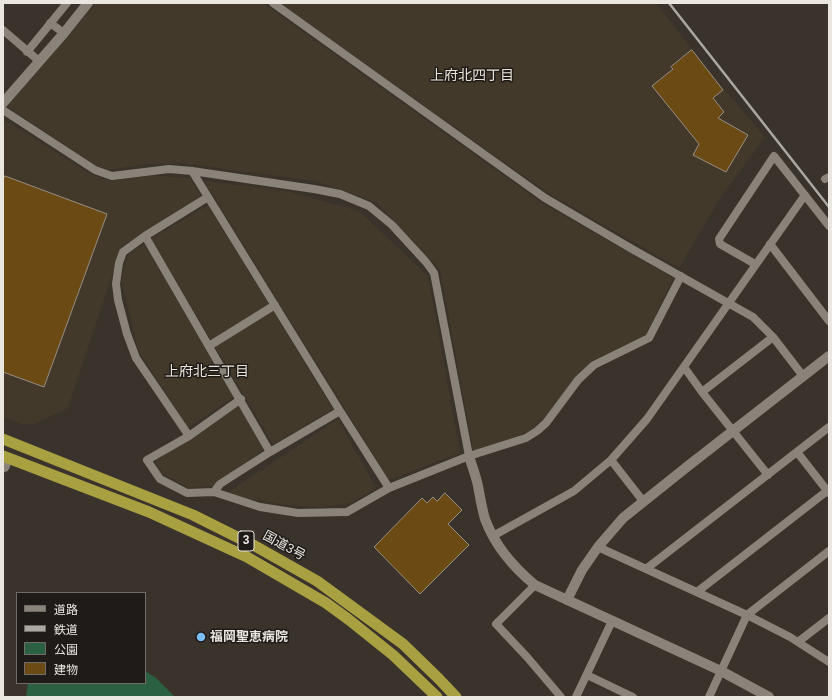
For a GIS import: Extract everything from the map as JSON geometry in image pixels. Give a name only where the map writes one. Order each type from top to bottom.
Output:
[{"type":"highway","name":"国道3号","points":[[3,439],[193,515],[255,546],[317,581],[403,644],[456,697]]},
{"type":"highway","name":"国道3号","points":[[5,461],[149,512],[247,557],[326,603],[348,619],[393,655],[437,697]]},
{"type":"street","points":[[27,52],[67,3]]},
{"type":"street","points":[[3,103],[88,3]]},
{"type":"street","points":[[274,3],[545,198],[752,317],[773,337],[803,376]]},
{"type":"street","points":[[50,23],[64,33]]},
{"type":"street","points":[[3,30],[39,61]]},
{"type":"street","points":[[3,110],[95,170],[112,176],[169,170],[192,171],[340,194],[369,206],[392,225],[426,262],[434,273],[469,456],[485,518],[493,536],[506,557],[535,585],[721,670],[769,697]]},
{"type":"street","points":[[755,264],[720,244],[719,239],[774,156],[829,226]]},
{"type":"street","points":[[192,171],[389,488]]},
{"type":"street","points":[[493,536],[574,490],[611,460],[647,419],[805,194]]},
{"type":"street","points":[[189,436],[136,358],[127,334],[118,300],[117,277],[119,263],[123,252],[145,236],[208,197]]},
{"type":"street","points":[[145,236],[270,452]]},
{"type":"street","points":[[770,244],[829,321]]},
{"type":"street","points":[[240,399],[189,436],[147,460],[160,478],[187,493],[214,492],[260,507],[298,513],[334,514],[347,512],[389,488],[469,456],[526,438],[537,431],[546,422],[578,380],[594,365],[649,338],[680,276]]},
{"type":"street","points":[[209,346],[275,305]]},
{"type":"street","points":[[702,392],[773,337]]},
{"type":"street","points":[[567,600],[582,570],[598,547],[623,518],[829,356]]},
{"type":"street","points":[[684,367],[768,475]]},
{"type":"street","points":[[214,492],[220,484],[270,452],[340,411]]},
{"type":"street","points":[[646,569],[829,427]]},
{"type":"street","points":[[697,592],[828,492],[797,452]]},
{"type":"street","points":[[611,460],[643,501]]},
{"type":"street","points":[[598,547],[747,615],[798,642],[829,662]]},
{"type":"street","points":[[709,697],[747,615],[829,551]]},
{"type":"street","points":[[535,585],[496,624],[528,657],[561,697]]},
{"type":"street","points":[[798,642],[829,618]]},
{"type":"street","points":[[576,697],[612,621]]},
{"type":"street","points":[[587,676],[633,697]]},
{"type":"shaded area","points":[[96,3],[263,3],[542,203],[673,278],[646,336],[593,361],[575,378],[543,420],[528,432],[494,445],[475,450],[473,449],[440,269],[376,202],[315,181],[181,163],[145,164],[110,170],[92,164],[7,106]]},
{"type":"shaded area","points":[[280,3],[656,3],[703,64],[765,137],[720,198],[679,268],[553,196]]},
{"type":"shaded area","points":[[3,119],[91,174],[109,181],[148,175],[190,178],[201,196],[122,246],[68,408],[34,424],[21,424],[3,417]]},
{"type":"shaded area","points":[[204,181],[287,191],[359,211],[428,276],[460,453],[389,480]]},
{"type":"shaded area","points":[[208,205],[333,409],[273,444],[151,239]]},
{"type":"shaded area","points":[[144,244],[234,397],[188,428],[138,350],[121,278],[128,255]]},
{"type":"shaded area","points":[[238,406],[264,449],[213,486],[189,488],[163,474],[155,461]]},
{"type":"shaded area","points":[[338,419],[376,488],[351,503],[322,507],[287,505],[224,495]]},
{"type":"green space","points":[[146,672],[156,678],[175,697],[26,697],[28,684],[146,684]]},
{"type":"building","points":[[692,50],[723,90],[713,98],[724,112],[718,118],[748,135],[726,172],[693,155],[699,144],[652,86],[673,69],[671,67]]},
{"type":"building","points":[[5,176],[107,214],[44,387],[3,372],[3,181]]},
{"type":"building","points":[[445,493],[462,510],[448,524],[469,545],[420,594],[374,547],[422,498],[427,503],[433,497],[437,501]]},
{"type":"railway","points":[[669,3],[829,207]]},
{"type":"place","name":"福岡聖恵病院","points":[[201,637]]},
{"type":"district","name":"上府北四丁目","points":[[472,76]]},
{"type":"district","name":"上府北三丁目","points":[[207,372]]}]
